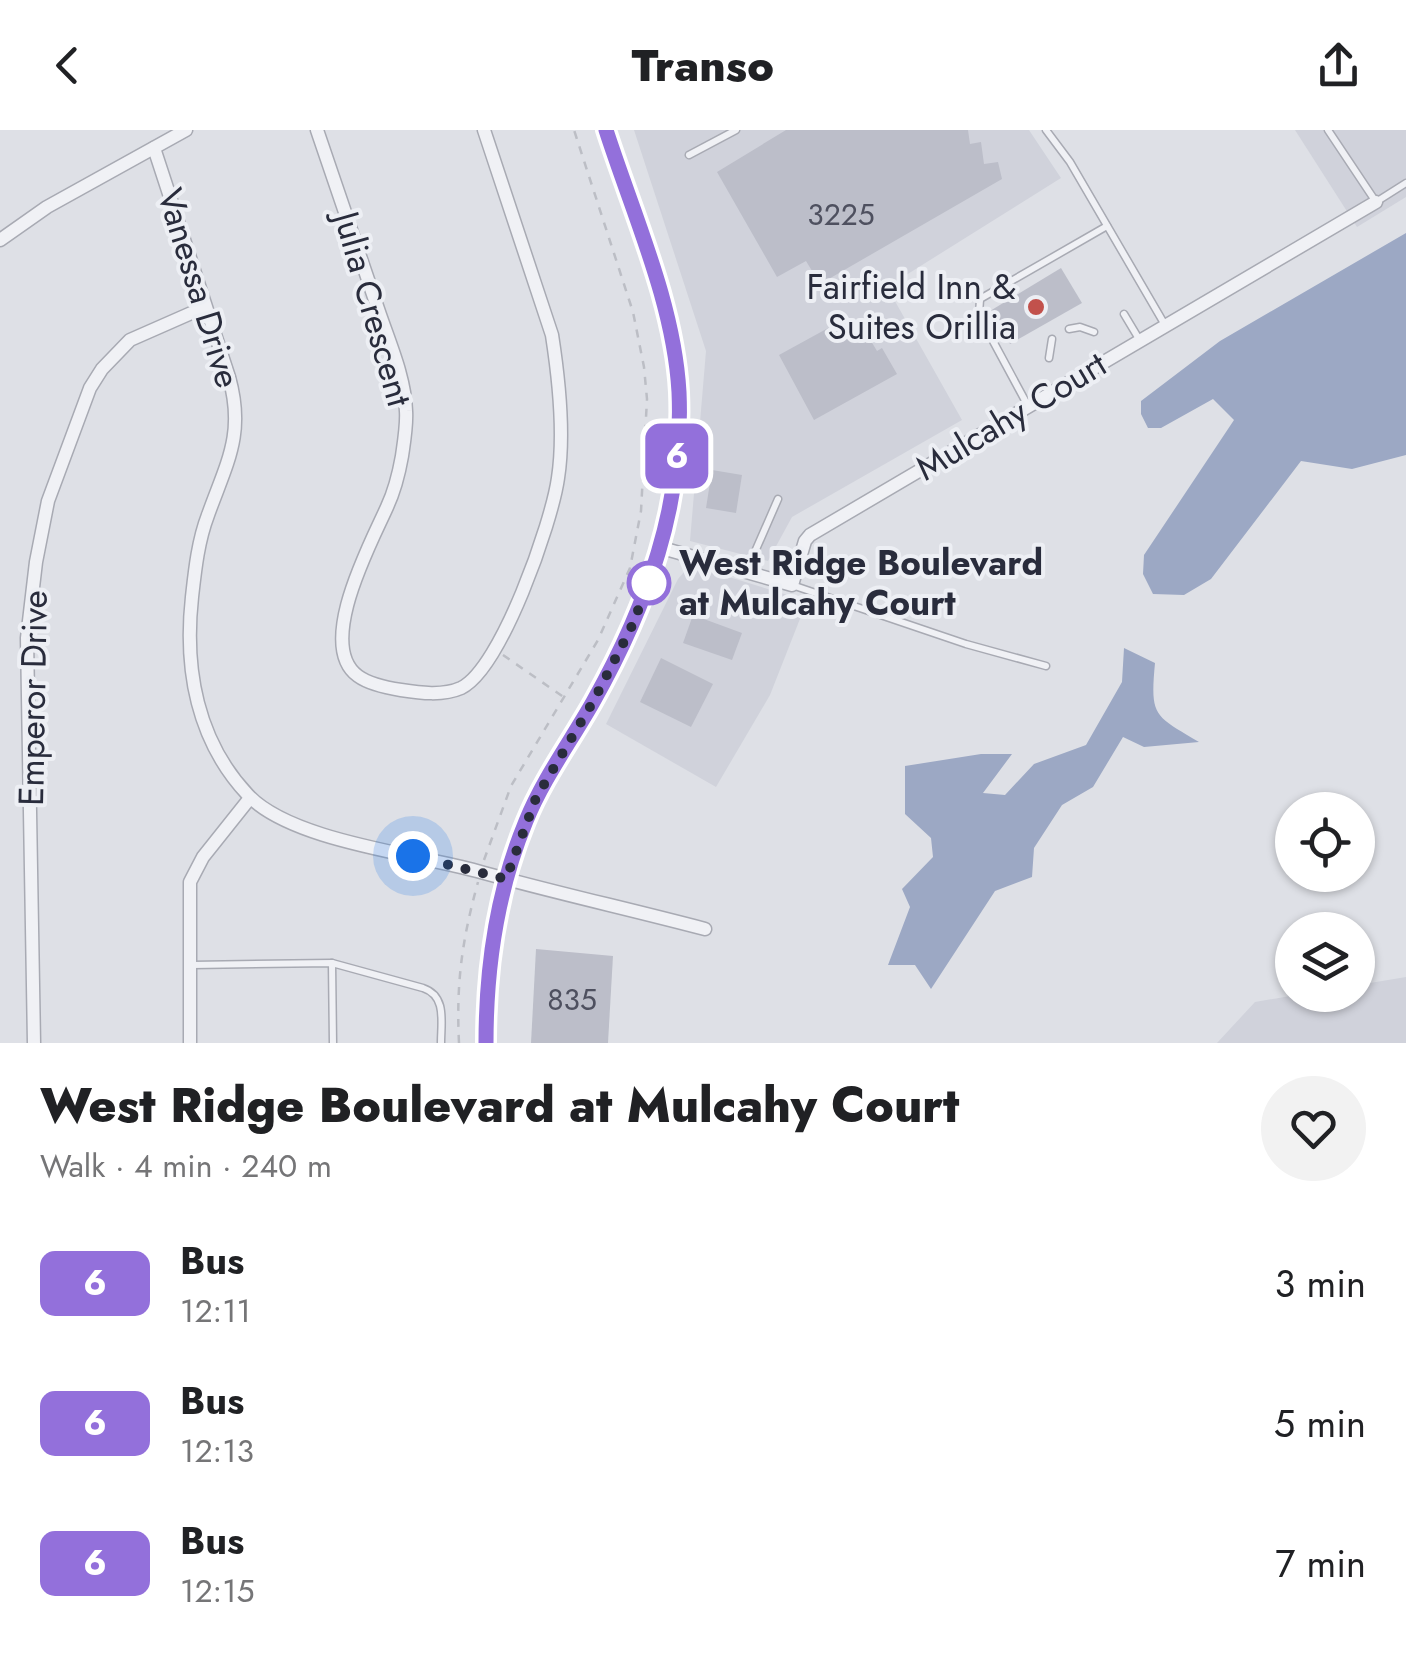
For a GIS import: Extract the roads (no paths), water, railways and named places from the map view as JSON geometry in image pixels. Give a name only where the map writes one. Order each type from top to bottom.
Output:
[{"type":"street","points":[[0,240],[48,207],[186,130]]},
{"type":"street","name":"Julia Crescent","points":[[317,130],[396,364],[407,412],[402,460],[389,504],[350,588],[344,630],[346,654],[350,668],[370,682],[438,693],[461,688],[494,648],[526,584],[551,513],[559,476],[559,407],[552,335],[484,130]]},
{"type":"street","points":[[486,1043],[490,969],[506,879],[536,798],[631,628],[662,548],[676,474],[676,363],[658,289],[606,130]]},
{"type":"street","name":"Vanessa Drive","points":[[154,148],[233,392],[233,451],[201,536],[188,640],[192,683],[202,720],[225,766],[250,798],[320,833],[705,929]]},
{"type":"street","name":"Mulcahy Court","points":[[792,585],[810,535],[1376,202]]},
{"type":"street","name":"Emperor Drive","points":[[34,1043],[27,638],[48,501],[84,403],[102,369],[130,340],[206,307]]},
{"type":"street","points":[[662,548],[792,585]]},
{"type":"street","points":[[190,1043],[189,894],[194,872],[250,798]]},
{"type":"lane","points":[[689,154],[736,130]]},
{"type":"lane","points":[[1046,130],[1070,162],[1165,325]]},
{"type":"lane","points":[[1328,130],[1376,202],[1406,183]]},
{"type":"lane","points":[[1028,406],[980,316],[980,299],[1107,226]]},
{"type":"lane","points":[[1124,314],[1140,340]]},
{"type":"lane","points":[[1069,329],[1080,327],[1094,332]]},
{"type":"lane","points":[[1049,358],[1052,340]]},
{"type":"lane","points":[[746,571],[778,499]]},
{"type":"lane","points":[[792,585],[950,639],[1046,666]]},
{"type":"lane","points":[[332,963],[334,1043]]},
{"type":"lane","points":[[188,965],[332,963],[435,992],[440,1006],[441,1043]]},
{"type":"water","points":[[1406,233],[1406,455],[1352,469],[1301,461],[1211,579],[1184,595],[1153,594],[1143,574],[1144,555],[1234,420],[1213,399],[1161,428],[1148,428],[1141,414],[1141,401],[1220,341]]},
{"type":"water","points":[[1124,648],[1155,663],[1153,694],[1158,713],[1199,742],[1144,747],[1123,737],[1093,787],[1062,805],[1034,848],[1032,877],[995,891],[931,989],[915,965],[888,965],[910,907],[902,889],[933,857],[931,838],[905,814],[905,766],[981,754],[1012,754],[983,793],[1005,795],[1034,764],[1086,745],[1122,682]]},
{"type":"place","name":"Fairfield Inn & Suites Orillia","points":[[1036,307]]},
{"type":"place","name":"West Ridge Boulevard at Mulcahy Court","points":[[649,583]]}]
